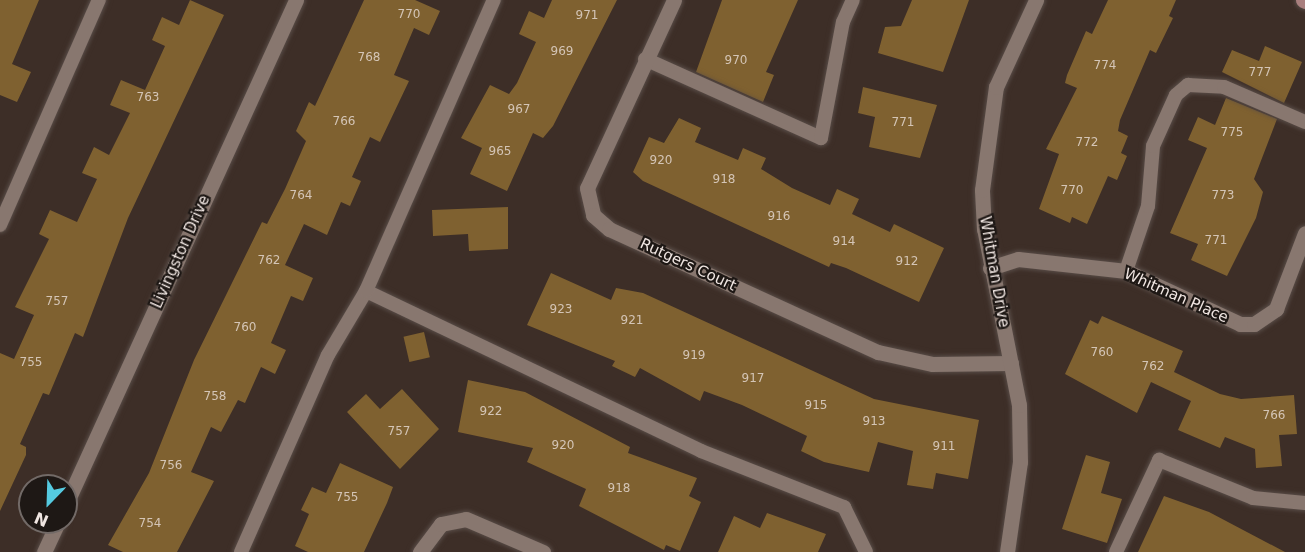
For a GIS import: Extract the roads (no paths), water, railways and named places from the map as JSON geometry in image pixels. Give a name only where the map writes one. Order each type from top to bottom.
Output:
[{"type":"street","name":"Livingston Drive","points":[[78,478],[296,0]]},
{"type":"street","name":"Rutgers Court","points":[[674,0],[645,58],[587,188],[593,215],[609,229],[878,352],[932,364],[1011,363]]},
{"type":"street","name":"Whitman Drive","points":[[1007,552],[1020,462],[1011,363],[990,268],[982,189],[988,129],[996,87],[1036,0]]},
{"type":"street","name":"Whitman Place","points":[[990,268],[1018,259],[1126,271],[1240,324],[1254,324],[1276,309],[1305,234]]},
{"type":"street","points":[[420,552],[432,532],[448,522],[478,523],[543,552]]},
{"type":"street","points":[[44,552],[52,534]]},
{"type":"lane","points":[[0,225],[99,0]]},
{"type":"lane","points":[[241,552],[328,355],[366,291],[494,0]]},
{"type":"lane","points":[[645,58],[821,138],[843,22],[853,0]]},
{"type":"lane","points":[[1126,271],[1148,206],[1153,146],[1176,95],[1188,85],[1224,87],[1305,122]]},
{"type":"lane","points":[[366,291],[700,451],[844,507],[866,552]]},
{"type":"lane","points":[[1116,552],[1159,460],[1253,498],[1305,503]]}]
